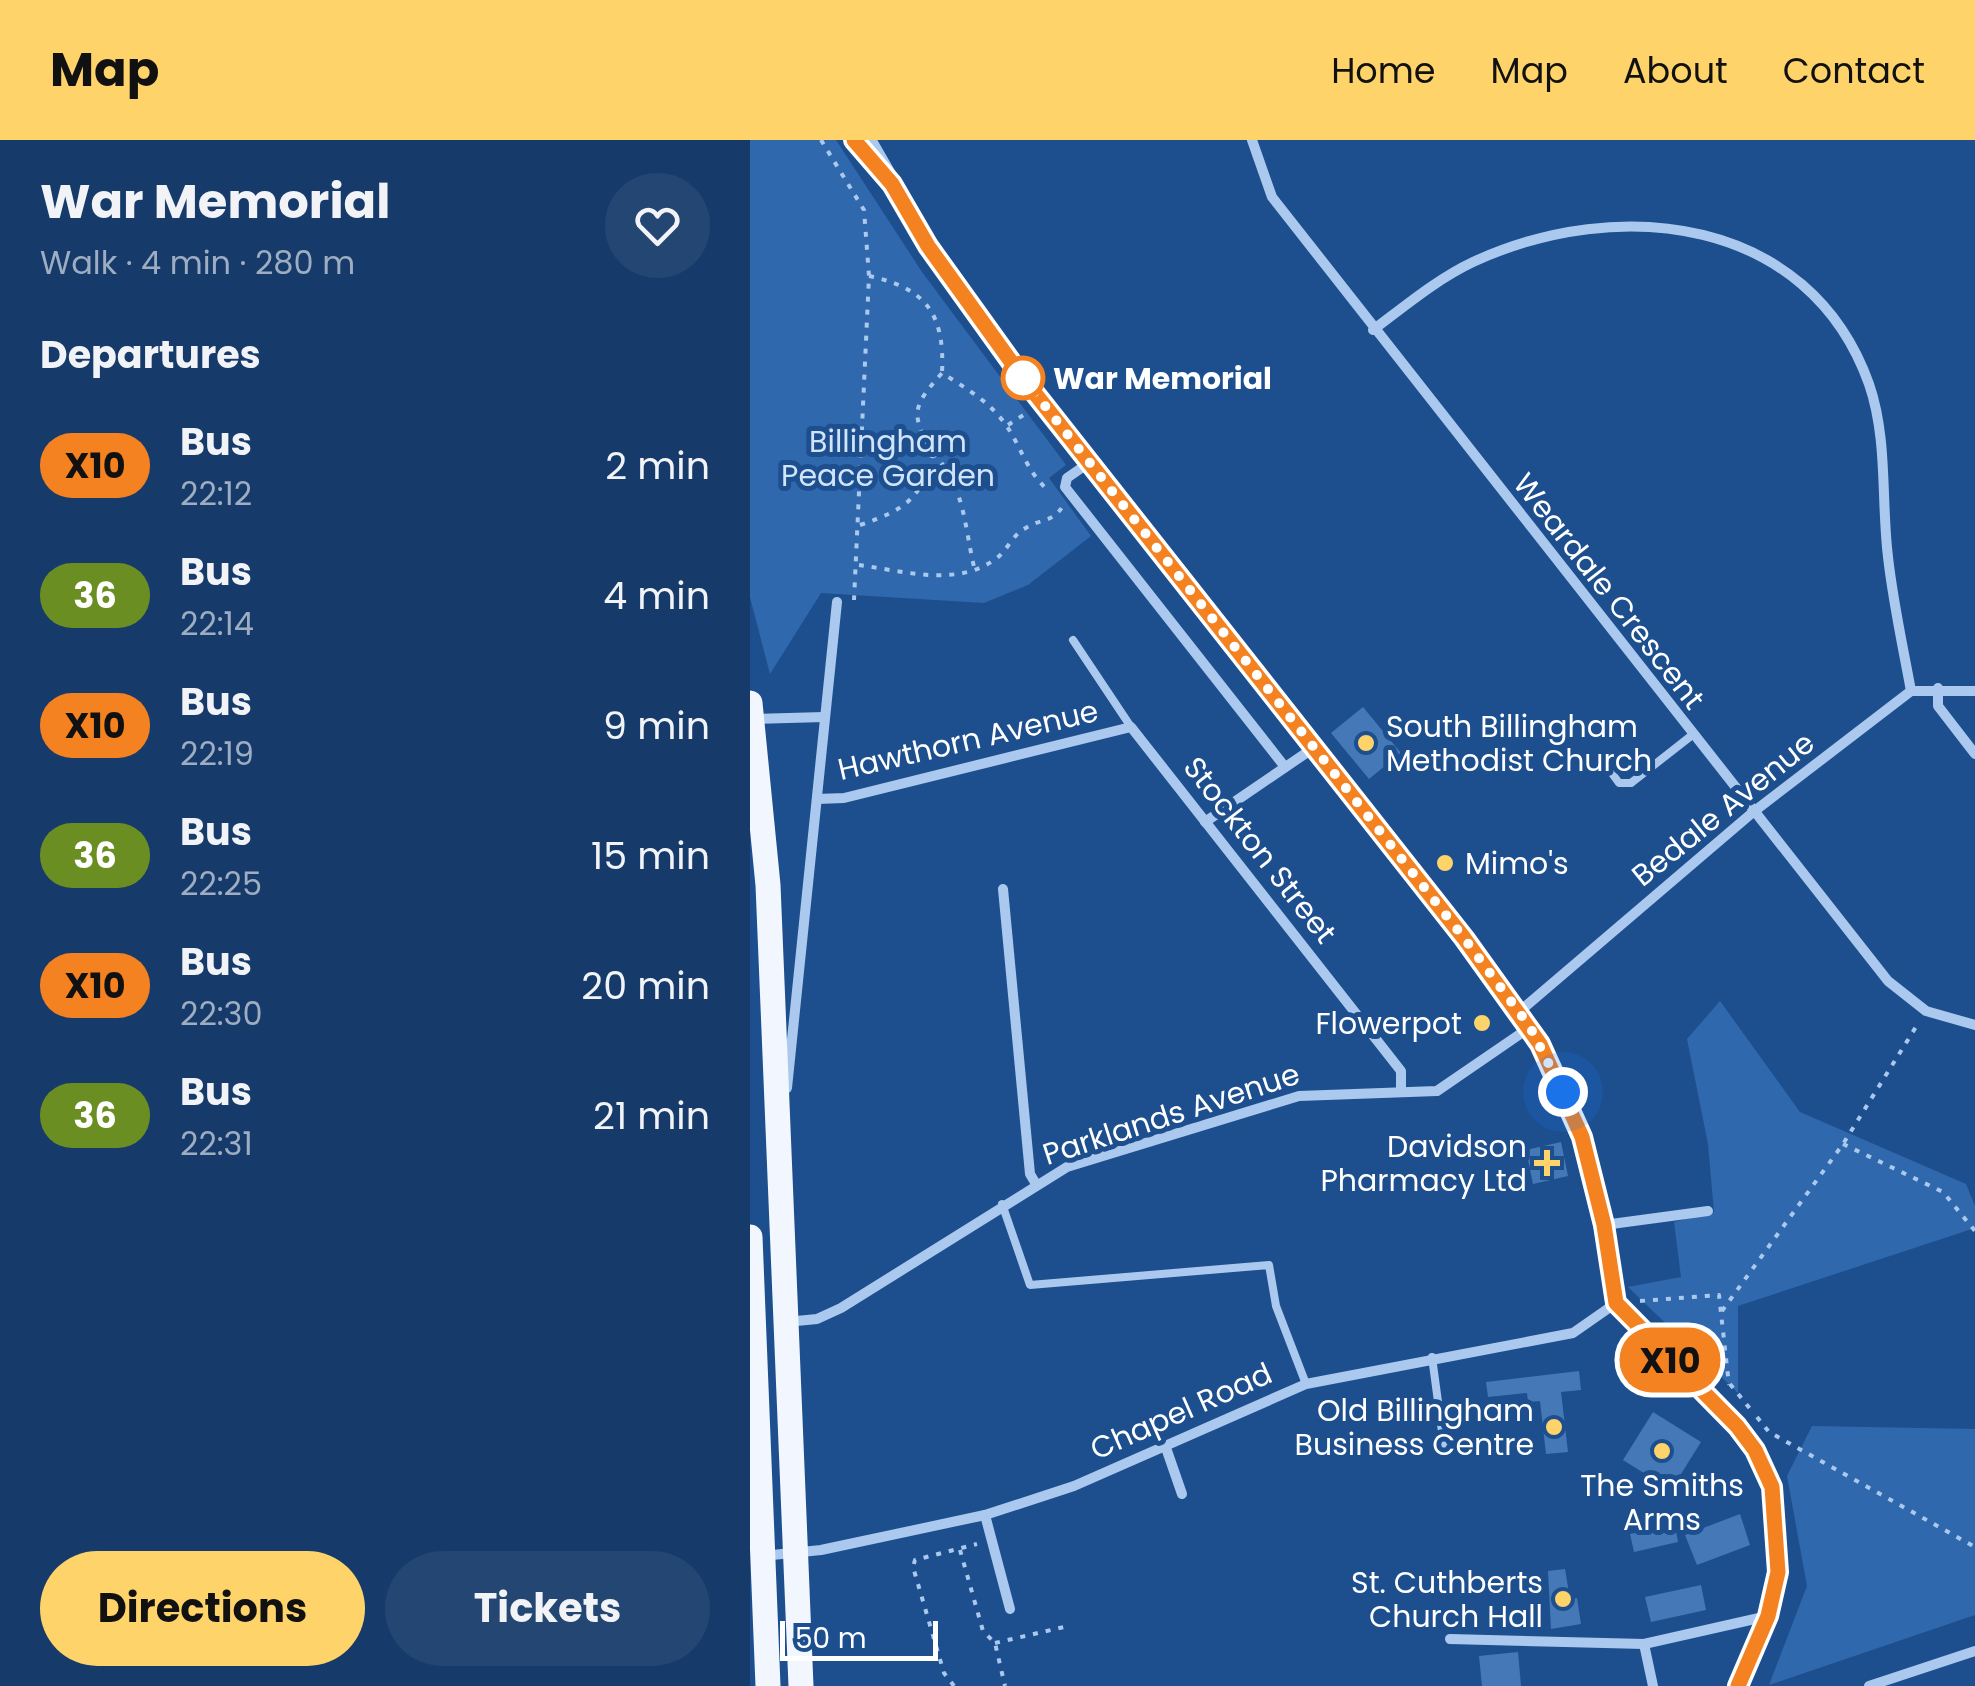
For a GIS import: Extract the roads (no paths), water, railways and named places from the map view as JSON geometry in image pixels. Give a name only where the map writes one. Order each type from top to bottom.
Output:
[{"type":"main road","points":[[751,714],[768,885],[801,1686]]},
{"type":"main road","points":[[750,1237],[768,1686]]},
{"type":"street","points":[[854,140],[892,184]]},
{"type":"street","points":[[868,140],[928,246],[1042,403],[1525,1019],[1582,1137],[1604,1225],[1616,1303],[1755,1450],[1772,1487],[1779,1546],[1768,1616],[1738,1686]]},
{"type":"street","name":"Weardale Crescent","points":[[1252,140],[1272,197],[1691,736],[1888,982],[1926,1011],[1975,1025]]},
{"type":"street","points":[[1373,330],[1472,262],[1503,250],[1598,227],[1684,229],[1732,243],[1780,269],[1830,314],[1850,340],[1875,403],[1888,556],[1912,691],[1975,690]]},
{"type":"street","points":[[1090,462],[1064,483],[1071,494],[1285,767]]},
{"type":"street","points":[[780,1148],[837,602]]},
{"type":"street","points":[[1938,688],[1938,706],[1975,754]]},
{"type":"street","name":"Bedale Avenue","points":[[1525,1019],[1752,813],[1912,691]]},
{"type":"street","points":[[751,714],[824,717]]},
{"type":"street","name":"Hawthorn Avenue","points":[[817,799],[844,798],[1131,727]]},
{"type":"street","name":"Stockton Street","points":[[1131,727],[1401,1071],[1401,1092]]},
{"type":"street","points":[[1205,822],[1312,749]]},
{"type":"street","points":[[1003,889],[1030,1174],[1036,1184]]},
{"type":"street","name":"Parklands Avenue","points":[[786,1322],[817,1318],[842,1308],[1002,1204],[1067,1167],[1299,1096],[1437,1090],[1525,1019]]},
{"type":"street","points":[[1604,1225],[1708,1210]]},
{"type":"street","name":"Chapel Road","points":[[761,1556],[795,1554],[985,1515],[1074,1486],[1306,1384],[1573,1333],[1616,1303]]},
{"type":"street","points":[[1165,1445],[1182,1494]]},
{"type":"street","points":[[985,1515],[1010,1609]]},
{"type":"street","points":[[1450,1639],[1644,1644],[1768,1616]]},
{"type":"street","points":[[1644,1644],[1653,1686]]},
{"type":"street","points":[[1869,1686],[1975,1651]]},
{"type":"street","points":[[1914,1671],[1918,1686]]},
{"type":"lane","name":"Stockton Street","points":[[1073,640],[1131,727]]},
{"type":"lane","points":[[1606,765],[1620,782],[1631,783],[1691,736]]},
{"type":"lane","points":[[1002,1204],[1030,1285],[1269,1266],[1276,1306],[1306,1384]]},
{"type":"lane","points":[[1432,1357],[1446,1454]]},
{"type":"place","name":"War Memorial","points":[[1023,378]]},
{"type":"place","name":"South Billingham Methodist Church","points":[[1366,743]]},
{"type":"place","name":"Mimo's","points":[[1445,863]]},
{"type":"place","name":"Flowerpot","points":[[1482,1023]]},
{"type":"place","name":"Davidson Pharmacy Ltd","points":[[1547,1163]]},
{"type":"place","name":"Old Billingham Business Centre","points":[[1554,1427]]},
{"type":"place","name":"The Smiths Arms","points":[[1662,1451]]},
{"type":"place","name":"St. Cuthberts Church Hall","points":[[1563,1599]]},
{"type":"park label","name":"Billingham Peace Garden","points":[[888,458]]}]
